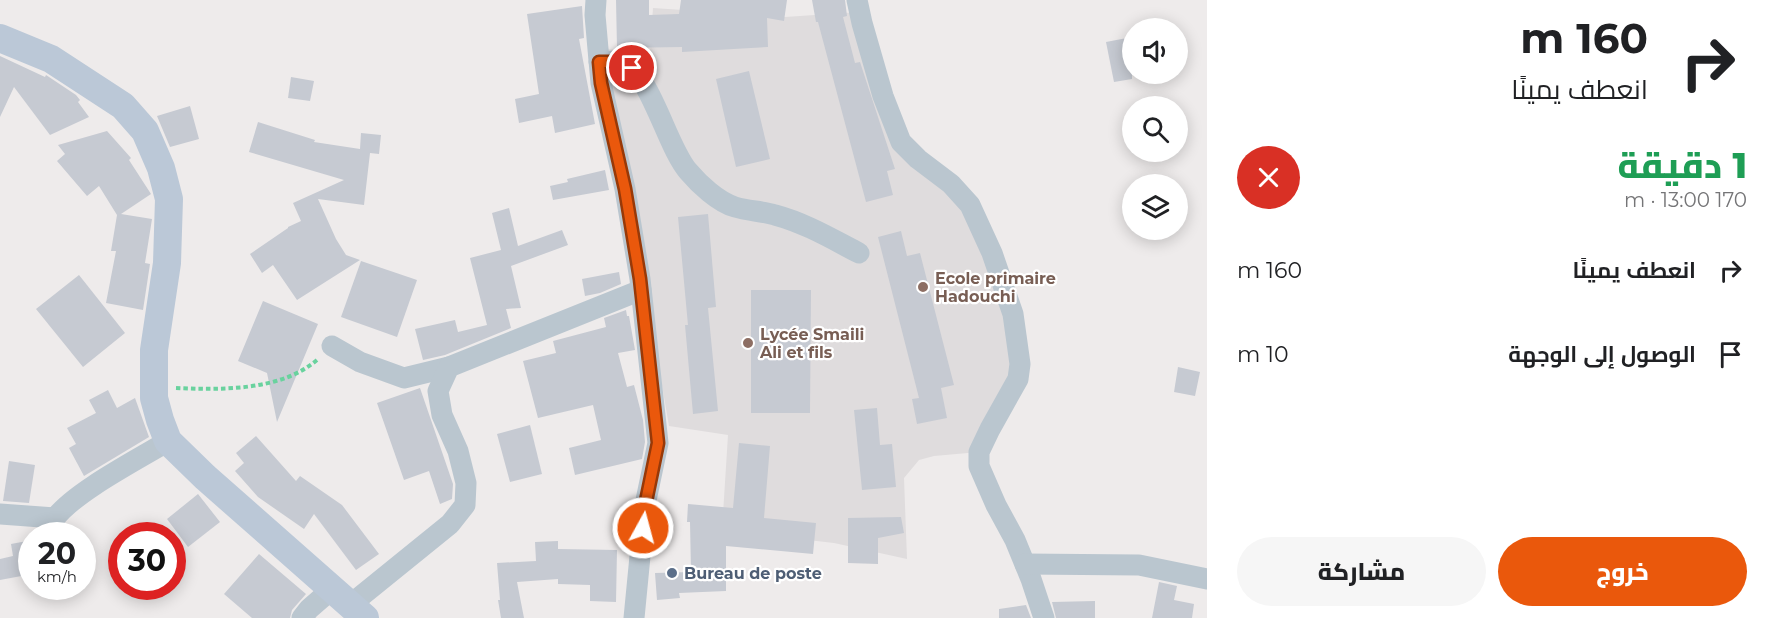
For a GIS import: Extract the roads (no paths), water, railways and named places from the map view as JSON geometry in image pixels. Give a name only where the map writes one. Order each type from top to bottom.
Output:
[{"type":"main road","points":[[0,38],[51,59],[123,106],[145,131],[161,168],[170,199],[167,263],[154,350],[153,387],[160,420],[168,441],[205,477],[349,604]]},
{"type":"street","points":[[596,0],[595,15],[601,83],[625,189],[641,290],[658,443],[645,506],[634,618]]},
{"type":"street","points":[[857,0],[883,96],[901,142],[918,159],[951,184],[970,205],[992,254],[1013,314],[1020,364],[1018,379],[979,452],[979,466],[1015,540],[1044,618]]},
{"type":"street","points":[[599,62],[620,62],[632,68],[653,102],[687,170],[711,192],[733,207],[775,215],[825,235],[859,253]]},
{"type":"street","points":[[332,346],[360,362],[404,378],[449,367],[641,290]]},
{"type":"street","points":[[302,618],[309,609],[349,604],[450,524],[465,506],[466,483],[458,451],[442,415],[438,391],[449,367]]},
{"type":"street","points":[[0,514],[55,518],[63,508],[168,441]]},
{"type":"street","points":[[1025,564],[1139,565],[1207,579]]},
{"type":"place","name":"Ecole primaire Hadouchi","points":[[923,287]]},
{"type":"place","name":"Lycée Smaili Ali et fils","points":[[748,343]]},
{"type":"place","name":"Bureau de poste","points":[[672,573]]}]
